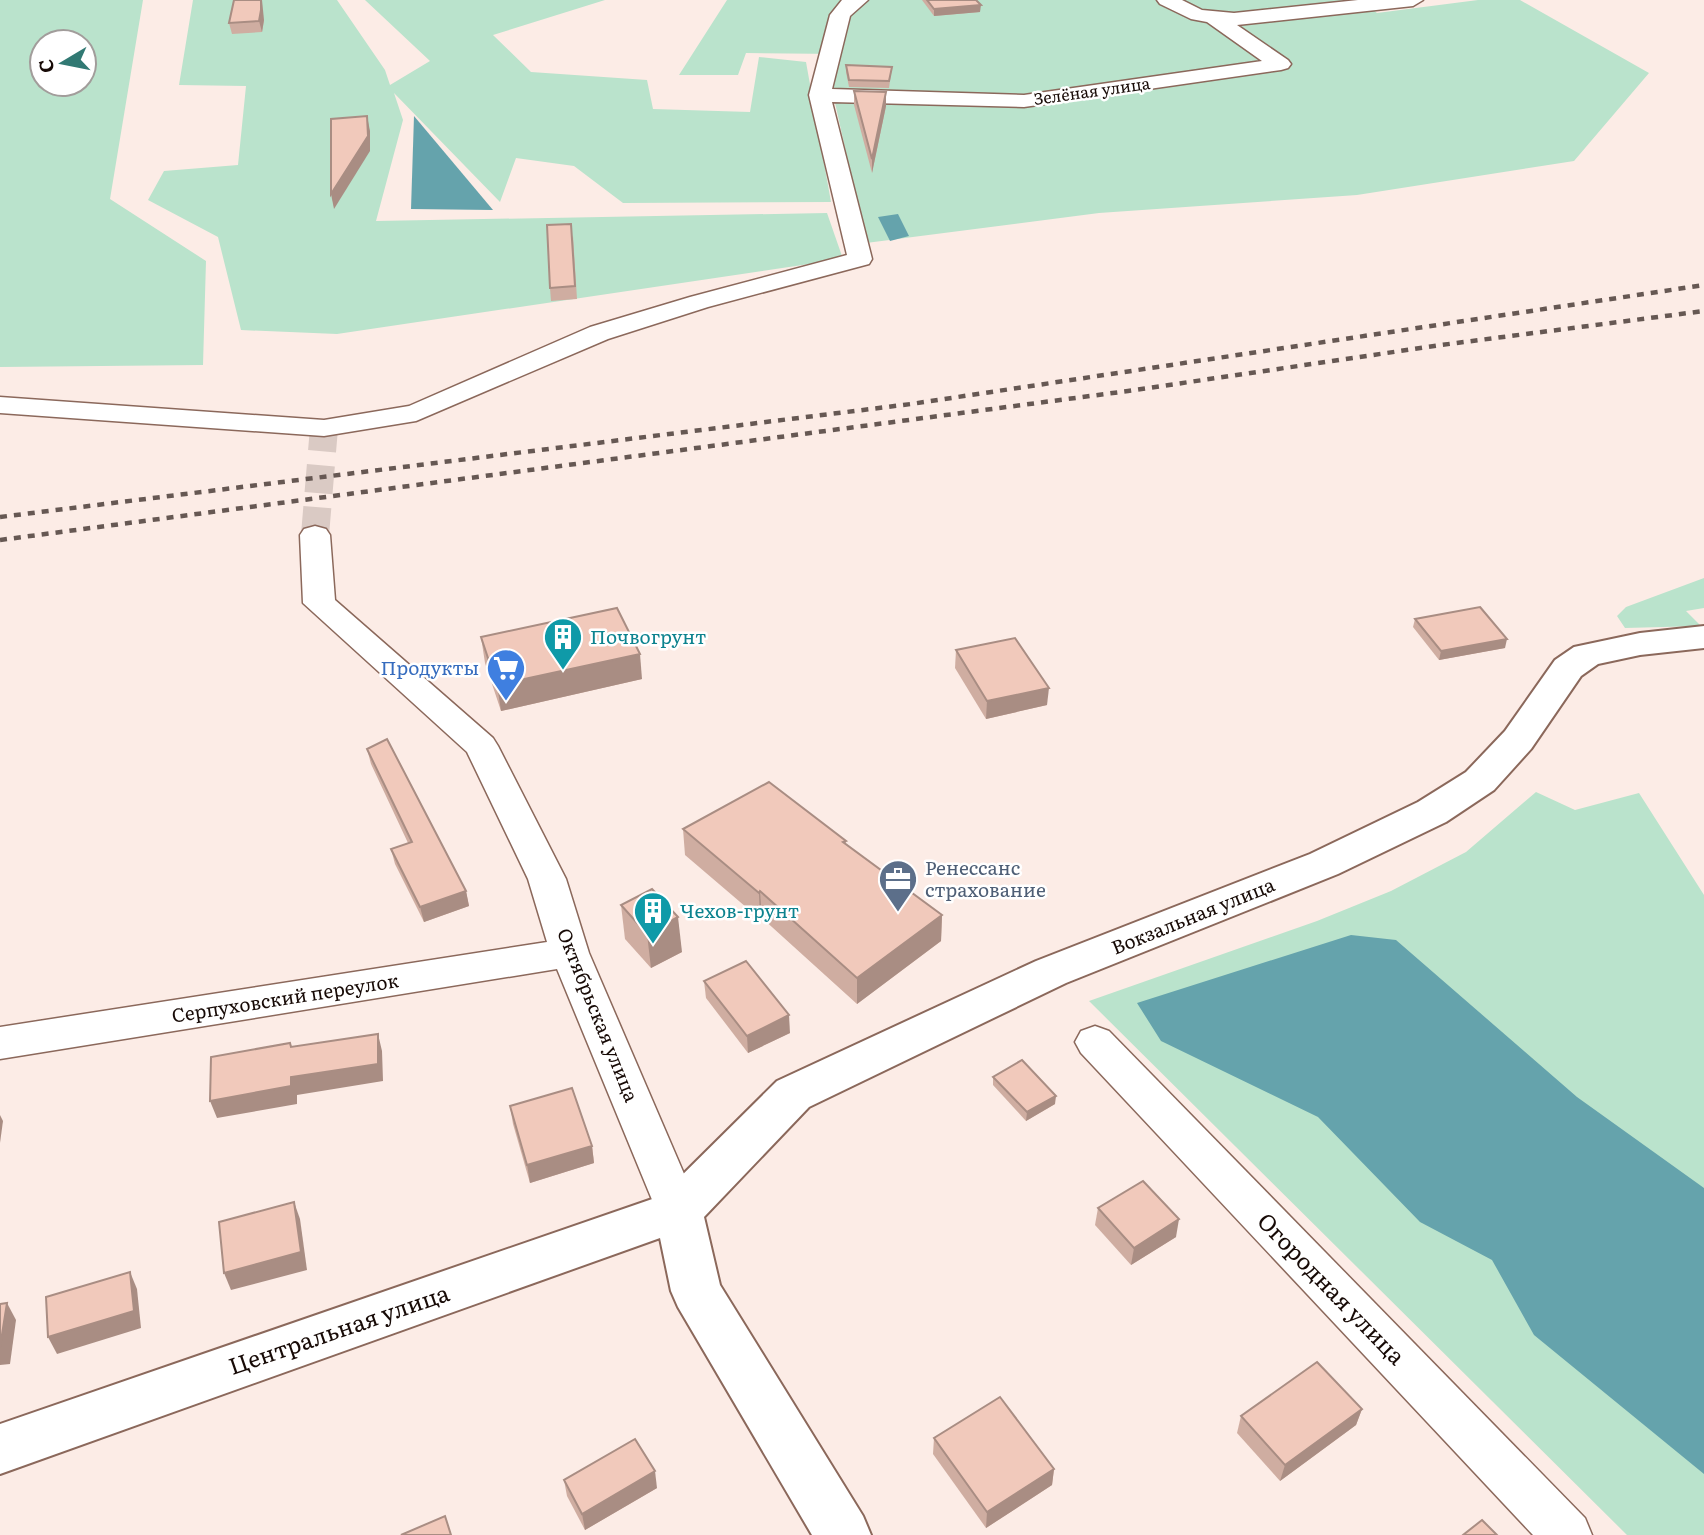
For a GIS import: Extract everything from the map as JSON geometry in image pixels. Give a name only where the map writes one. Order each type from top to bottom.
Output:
[{"type":"street","points":[[0,405],[324,428],[416,413],[599,333],[699,302],[860,259],[820,94],[840,15],[850,2],[858,0]]},
{"type":"street","name":"Зелёная улица","points":[[1167,0],[1198,15],[1234,19],[1413,0]]},
{"type":"street","name":"Зелёная улица","points":[[820,94],[1024,101],[1281,64],[1214,18]]},
{"type":"street","name":"Октябрьская улица","points":[[315,535],[319,603],[481,746],[547,879],[570,953],[678,1211],[696,1291],[843,1535]]},
{"type":"street","name":"Вокзальная улица","points":[[678,1211],[793,1094],[1051,972],[1324,864],[1432,812],[1480,781],[1518,740],[1568,668],[1587,655],[1640,644],[1704,637]]},
{"type":"street","name":"Серпуховский переулок","points":[[0,1043],[570,953]]},
{"type":"street","name":"Огородная улица","points":[[1095,1042],[1567,1535]]},
{"type":"street","name":"Центральная улица","points":[[0,1449],[678,1211]]},
{"type":"green space","points":[[0,0],[143,0],[110,199],[206,261],[203,365],[0,367]]},
{"type":"green space","points":[[193,0],[337,0],[385,70],[390,85],[430,61],[365,0],[605,0],[493,35],[531,72],[647,80],[653,109],[750,112],[759,57],[806,62],[831,202],[623,203],[574,166],[516,158],[500,202],[394,93],[403,120],[376,221],[827,213],[843,259],[337,334],[241,330],[218,237],[148,200],[164,171],[238,165],[246,86],[179,85]]},
{"type":"green space","points":[[727,0],[1360,0],[1377,13],[1478,0],[1520,0],[1649,73],[1574,161],[1357,195],[1099,213],[866,243],[832,89],[840,54],[746,53],[738,75],[679,75]]},
{"type":"green space","points":[[1704,578],[1704,608],[1686,611],[1701,626],[1625,628],[1617,616],[1626,607]]},
{"type":"green space","points":[[1536,792],[1575,810],[1639,793],[1704,895],[1704,1535],[1627,1535],[1089,1001],[1317,921],[1391,891],[1466,852]]},
{"type":"water","points":[[414,116],[493,210],[411,209]]},
{"type":"water","points":[[898,214],[909,236],[890,241],[878,217]]},
{"type":"water","points":[[1351,935],[1396,940],[1577,1097],[1704,1188],[1704,1474],[1534,1335],[1492,1260],[1420,1222],[1318,1117],[1161,1041],[1137,1003]]},
{"type":"building","points":[[234,0],[261,0],[259,21],[229,23]]},
{"type":"building","points":[[927,0],[976,0],[981,5],[934,9]]},
{"type":"building","points":[[846,65],[892,67],[889,81],[849,80]]},
{"type":"building","points":[[854,91],[886,92],[872,159]]},
{"type":"building","points":[[367,116],[368,136],[331,194],[331,119]]},
{"type":"building","points":[[571,224],[575,286],[550,288],[547,225]]},
{"type":"building","points":[[1480,607],[1507,639],[1441,651],[1415,619]]},
{"type":"building","points":[[617,608],[640,654],[497,685],[481,637]]},
{"type":"building","points":[[1015,638],[1049,688],[987,701],[956,650]]},
{"type":"building","points":[[387,739],[466,891],[420,907],[391,849],[412,842],[367,749]]},
{"type":"building","points":[[769,782],[846,841],[843,842],[942,915],[857,978],[760,891],[759,893],[683,829]]},
{"type":"building","points":[[652,889],[678,917],[647,934],[621,905]]},
{"type":"building","points":[[746,961],[789,1015],[747,1036],[704,981]]},
{"type":"building","points":[[378,1034],[378,1064],[291,1077],[291,1086],[210,1101],[211,1057],[290,1043],[291,1047]]},
{"type":"building","points":[[1022,1060],[1056,1096],[1027,1112],[993,1077]]},
{"type":"building","points":[[572,1088],[592,1146],[527,1165],[510,1106]]},
{"type":"building","points":[[1143,1181],[1179,1219],[1134,1248],[1098,1208]]},
{"type":"building","points":[[294,1202],[301,1252],[224,1273],[219,1222]]},
{"type":"building","points":[[130,1272],[134,1311],[48,1337],[46,1297]]},
{"type":"building","points":[[7,1303],[0,1347],[0,1304]]},
{"type":"building","points":[[1317,1362],[1362,1409],[1285,1465],[1241,1416]]},
{"type":"building","points":[[1000,1397],[1054,1469],[987,1512],[934,1438]]},
{"type":"building","points":[[635,1439],[655,1471],[582,1514],[564,1480]]},
{"type":"building","points":[[445,1516],[451,1535],[401,1535]]},
{"type":"building","points":[[1482,1520],[1497,1535],[1463,1535]]},
{"type":"tunnel","points":[[315,535],[324,428]]},
{"type":"railway","points":[[0,517],[911,404],[1704,285]]},
{"type":"railway","points":[[0,540],[1128,391],[1441,345],[1704,311]]},
{"type":"place","name":"Почвогрунт","points":[[563,671]]},
{"type":"place","name":"Продукты","points":[[506,702]]},
{"type":"place","name":"Ренессанс страхование","points":[[898,913]]},
{"type":"place","name":"Чехов-грунт","points":[[653,945]]}]
